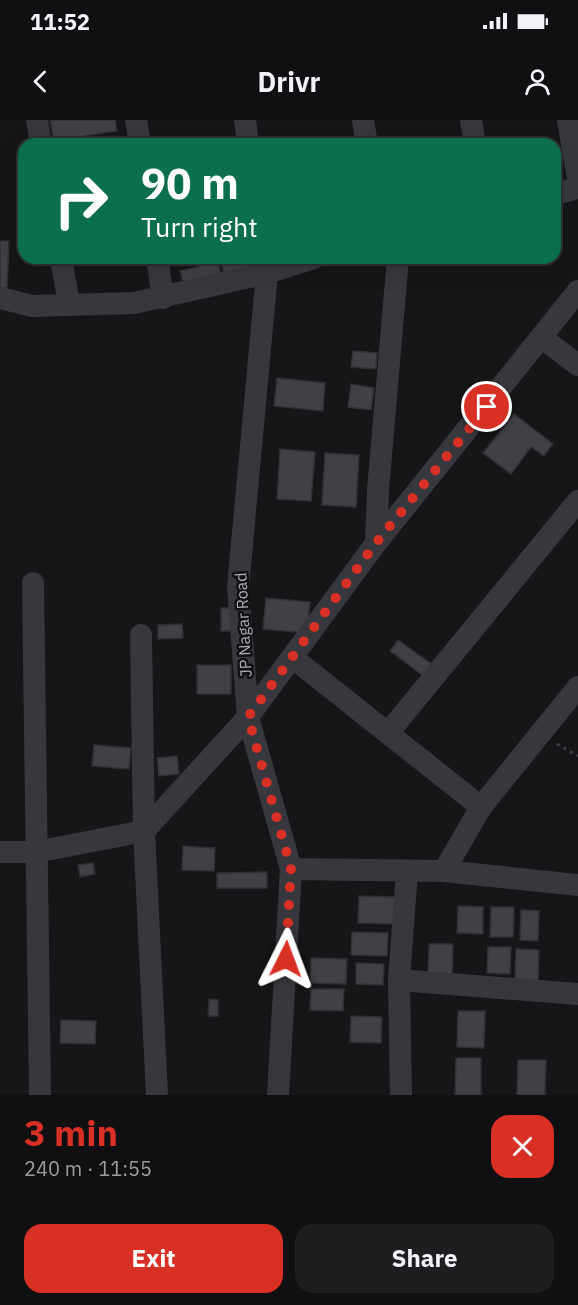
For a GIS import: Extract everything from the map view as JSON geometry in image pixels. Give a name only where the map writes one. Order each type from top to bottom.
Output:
[{"type":"street","points":[[37,120],[40,138]]},
{"type":"street","points":[[136,120],[139,138]]},
{"type":"street","points":[[244,120],[247,138]]},
{"type":"street","points":[[363,120],[366,138]]},
{"type":"street","points":[[471,120],[474,138]]},
{"type":"street","points":[[568,120],[578,179]]},
{"type":"street","points":[[561,192],[578,188]]},
{"type":"street","points":[[62,264],[69,304]]},
{"type":"street","points":[[158,264],[163,298]]},
{"type":"street","points":[[376,543],[378,490],[397,264]]},
{"type":"street","points":[[0,298],[32,306],[134,303],[163,298],[266,265]]},
{"type":"street","name":"JP Nagar Road","points":[[266,265],[238,587],[248,717],[291,868],[278,1095]]},
{"type":"street","points":[[0,852],[36,852],[144,831],[248,717],[376,543],[578,291]]},
{"type":"street","points":[[542,338],[578,365]]},
{"type":"street","points":[[388,733],[578,501]]},
{"type":"street","points":[[33,583],[40,1095]]},
{"type":"street","points":[[141,635],[144,831],[157,1095]]},
{"type":"street","points":[[293,658],[481,807]]},
{"type":"street","points":[[444,872],[481,807],[578,687]]},
{"type":"street","points":[[291,868],[444,872],[578,885]]},
{"type":"street","points":[[401,1095],[399,980],[406,871]]},
{"type":"street","points":[[399,980],[578,994]]},
{"type":"building","points":[[50,120],[115,120],[117,131],[73,138],[53,138]]},
{"type":"building","points":[[0,241],[9,241],[7,288],[0,288]]},
{"type":"building","points":[[218,264],[222,278],[184,287],[180,271]]},
{"type":"building","points":[[222,264],[252,264],[253,272],[224,276]]},
{"type":"building","points":[[353,351],[377,353],[376,369],[351,367]]},
{"type":"building","points":[[277,378],[325,383],[323,411],[274,406]]},
{"type":"building","points":[[351,384],[374,388],[371,410],[348,407]]},
{"type":"building","points":[[514,414],[553,444],[544,456],[531,447],[511,474],[483,453]]},
{"type":"building","points":[[280,449],[315,452],[311,501],[277,499]]},
{"type":"building","points":[[325,453],[359,455],[356,507],[322,505]]},
{"type":"building","points":[[266,598],[310,602],[307,633],[263,629]]},
{"type":"building","points":[[221,608],[231,608],[231,631],[221,631]]},
{"type":"building","points":[[182,624],[183,638],[158,639],[158,625]]},
{"type":"building","points":[[398,640],[437,668],[428,679],[390,651]]},
{"type":"building","points":[[197,665],[231,665],[231,694],[197,694]]},
{"type":"building","points":[[94,745],[131,748],[129,769],[92,766]]},
{"type":"building","points":[[177,756],[179,774],[159,776],[157,758]]},
{"type":"building","points":[[183,846],[215,848],[214,871],[182,870]]},
{"type":"building","points":[[93,863],[95,874],[80,877],[78,865]]},
{"type":"building","points":[[267,872],[267,888],[217,888],[217,873]]},
{"type":"building","points":[[359,896],[397,897],[396,924],[358,923]]},
{"type":"building","points":[[458,906],[483,907],[483,934],[457,933]]},
{"type":"building","points":[[491,907],[514,907],[513,937],[490,937]]},
{"type":"building","points":[[521,910],[539,911],[538,941],[520,940]]},
{"type":"building","points":[[352,932],[388,933],[387,956],[351,955]]},
{"type":"building","points":[[429,944],[453,944],[452,980],[428,979]]},
{"type":"building","points":[[488,947],[511,947],[510,974],[487,973]]},
{"type":"building","points":[[516,949],[539,950],[538,981],[515,980]]},
{"type":"building","points":[[311,958],[347,959],[346,984],[310,983]]},
{"type":"building","points":[[356,963],[384,964],[383,985],[356,984]]},
{"type":"building","points":[[311,989],[344,989],[343,1011],[310,1010]]},
{"type":"building","points":[[209,999],[218,1000],[218,1016],[208,1016]]},
{"type":"building","points":[[458,1011],[485,1011],[484,1048],[457,1047]]},
{"type":"building","points":[[351,1016],[382,1017],[381,1043],[350,1042]]},
{"type":"building","points":[[61,1020],[96,1021],[95,1044],[60,1043]]},
{"type":"building","points":[[456,1058],[481,1058],[481,1095],[455,1095]]},
{"type":"building","points":[[518,1060],[546,1060],[545,1095],[517,1095]]},
{"type":"route","points":[[286,959],[291,868],[248,717],[376,543],[487,407]]}]
